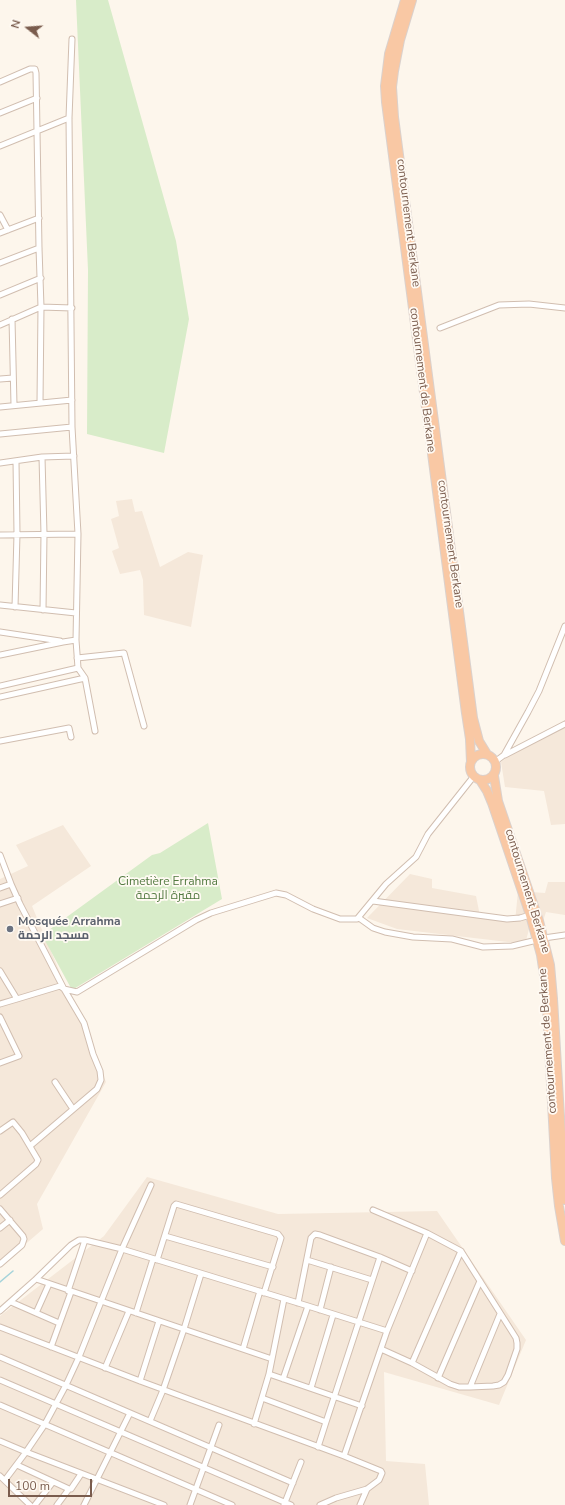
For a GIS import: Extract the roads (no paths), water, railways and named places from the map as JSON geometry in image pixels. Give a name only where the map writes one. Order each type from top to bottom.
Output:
[{"type":"highway","name":"contournement de Berkane","points":[[405,0],[389,54],[385,86],[386,102],[470,739],[471,762]]},
{"type":"highway","name":"contournement Berkane","points":[[412,0],[400,40],[394,71],[392,86],[394,117],[473,718],[478,741],[487,754]]},
{"type":"highway","points":[[487,754],[496,761],[497,768],[494,776],[488,780],[477,778],[470,770],[471,762],[476,756],[487,754]]},
{"type":"highway","name":"contournement Berkane","points":[[494,776],[498,801],[541,939],[552,988],[565,1200]]},
{"type":"highway","name":"contournement de Berkane","points":[[477,778],[490,797],[530,915],[541,939],[546,988],[556,1178],[565,1241]]},
{"type":"street","points":[[72,39],[69,118],[72,427],[78,534],[76,640],[78,668],[85,678],[96,731]]},
{"type":"street","points":[[0,82],[30,69],[35,69],[41,278],[40,402]]},
{"type":"street","points":[[0,113],[37,98]]},
{"type":"street","points":[[0,146],[69,118]]},
{"type":"street","points":[[0,215],[8,230]]},
{"type":"street","points":[[0,233],[39,218]]},
{"type":"street","points":[[0,263],[39,248]]},
{"type":"street","points":[[0,295],[41,278]]},
{"type":"street","points":[[440,328],[499,305],[528,304],[565,308]]},
{"type":"street","points":[[0,325],[41,308],[72,308]]},
{"type":"street","points":[[12,319],[14,405]]},
{"type":"street","points":[[0,379],[13,378]]},
{"type":"street","points":[[0,407],[72,400]]},
{"type":"street","points":[[0,434],[72,427]]},
{"type":"street","points":[[0,463],[42,457],[74,456]]},
{"type":"street","points":[[42,457],[44,534],[43,610]]},
{"type":"street","points":[[15,607],[17,534],[16,460]]},
{"type":"street","points":[[0,535],[78,534]]},
{"type":"street","points":[[0,605],[76,613]]},
{"type":"street","points":[[504,755],[539,691],[565,626]]},
{"type":"street","points":[[0,632],[63,642]]},
{"type":"street","points":[[0,655],[76,640]]},
{"type":"street","points":[[77,658],[124,653],[144,726]]},
{"type":"street","points":[[0,686],[78,668]]},
{"type":"street","points":[[0,697],[85,678]]},
{"type":"street","points":[[496,761],[504,755],[565,724]]},
{"type":"street","points":[[0,741],[69,728],[71,737]]},
{"type":"street","points":[[0,1004],[60,986],[64,989],[77,992],[196,920],[211,913],[276,893],[286,895],[313,909],[340,919],[355,920],[359,918],[388,881],[416,857],[428,834],[477,778]]},
{"type":"street","points":[[0,855],[20,904],[64,989],[84,1023],[92,1054],[100,1071],[101,1080],[96,1089],[30,1146]]},
{"type":"street","points":[[0,888],[11,884]]},
{"type":"street","points":[[0,904],[18,898]]},
{"type":"street","points":[[373,901],[507,919],[520,918],[530,915]]},
{"type":"street","points":[[359,918],[373,928],[385,932],[413,937],[452,939],[482,947],[512,946],[565,935]]},
{"type":"street","points":[[0,971],[17,999]]},
{"type":"street","points":[[0,1017],[19,1056],[0,1063]]},
{"type":"street","points":[[55,1082],[73,1109]]},
{"type":"street","points":[[0,1131],[13,1122],[38,1160],[36,1164],[0,1195]]},
{"type":"street","points":[[5,1480],[26,1452],[57,1404],[79,1357],[122,1249],[151,1185]]},
{"type":"street","points":[[136,1313],[155,1259],[165,1236],[174,1206],[178,1204],[278,1234],[281,1238],[273,1267],[262,1292],[243,1349]]},
{"type":"street","points":[[0,1209],[24,1239],[22,1245],[0,1264]]},
{"type":"street","points":[[373,1210],[427,1233],[461,1251],[516,1338],[517,1343],[517,1349],[504,1382],[499,1385],[470,1387],[459,1386],[438,1378],[412,1363],[381,1349]]},
{"type":"street","points":[[0,1228],[10,1220]]},
{"type":"street","points":[[344,1456],[387,1331],[427,1233]]},
{"type":"street","points":[[298,1303],[312,1238],[315,1234],[380,1257],[412,1271]]},
{"type":"street","points":[[165,1236],[273,1267]]},
{"type":"street","points":[[0,1311],[36,1279],[71,1244],[79,1240],[85,1240],[122,1249],[387,1331]]},
{"type":"street","points":[[51,1347],[70,1292],[85,1240]]},
{"type":"street","points":[[412,1363],[461,1251]]},
{"type":"street","points":[[318,1447],[380,1257]]},
{"type":"street","points":[[307,1260],[372,1280]]},
{"type":"street","points":[[320,1310],[331,1267]]},
{"type":"street","points":[[150,1421],[163,1390],[202,1274]]},
{"type":"street","points":[[36,1279],[70,1292],[272,1359]]},
{"type":"street","points":[[438,1378],[480,1281]]},
{"type":"street","points":[[36,1313],[49,1284]]},
{"type":"street","points":[[254,1424],[269,1374],[284,1299]]},
{"type":"street","points":[[11,1302],[59,1323]]},
{"type":"street","points":[[283,1378],[308,1306]]},
{"type":"street","points":[[105,1368],[129,1311]]},
{"type":"street","points":[[311,1388],[333,1314]]},
{"type":"street","points":[[470,1387],[500,1314]]},
{"type":"street","points":[[140,1381],[160,1321]]},
{"type":"street","points":[[0,1327],[163,1390],[381,1471],[382,1473],[379,1480],[367,1489],[336,1498],[320,1505]]},
{"type":"street","points":[[0,1357],[293,1483]]},
{"type":"street","points":[[269,1374],[362,1406]]},
{"type":"street","points":[[0,1380],[285,1504],[291,1505]]},
{"type":"street","points":[[262,1398],[326,1422]]},
{"type":"street","points":[[0,1405],[232,1505]]},
{"type":"street","points":[[84,1505],[130,1413]]},
{"type":"street","points":[[190,1505],[219,1424]]},
{"type":"street","points":[[0,1441],[96,1480],[164,1505]]},
{"type":"street","points":[[285,1504],[301,1462]]},
{"type":"street","points":[[17,1464],[69,1489]]},
{"type":"street","points":[[57,1505],[69,1489],[71,1489],[81,1474]]},
{"type":"street","points":[[0,1476],[30,1505]]},
{"type":"street","points":[[35,1505],[53,1482]]},
{"type":"street","points":[[360,1505],[367,1489]]},
{"type":"street","points":[[334,1505],[336,1498]]},
{"type":"waterway","points":[[0,1282],[13,1271]]},
{"type":"place","name":"Mosquée Arrahma مسجد الرحمة","points":[[10,929]]},
{"type":"park label","name":"Cimetière Errahma مقبرة الرحمة","points":[[168,889]]}]
